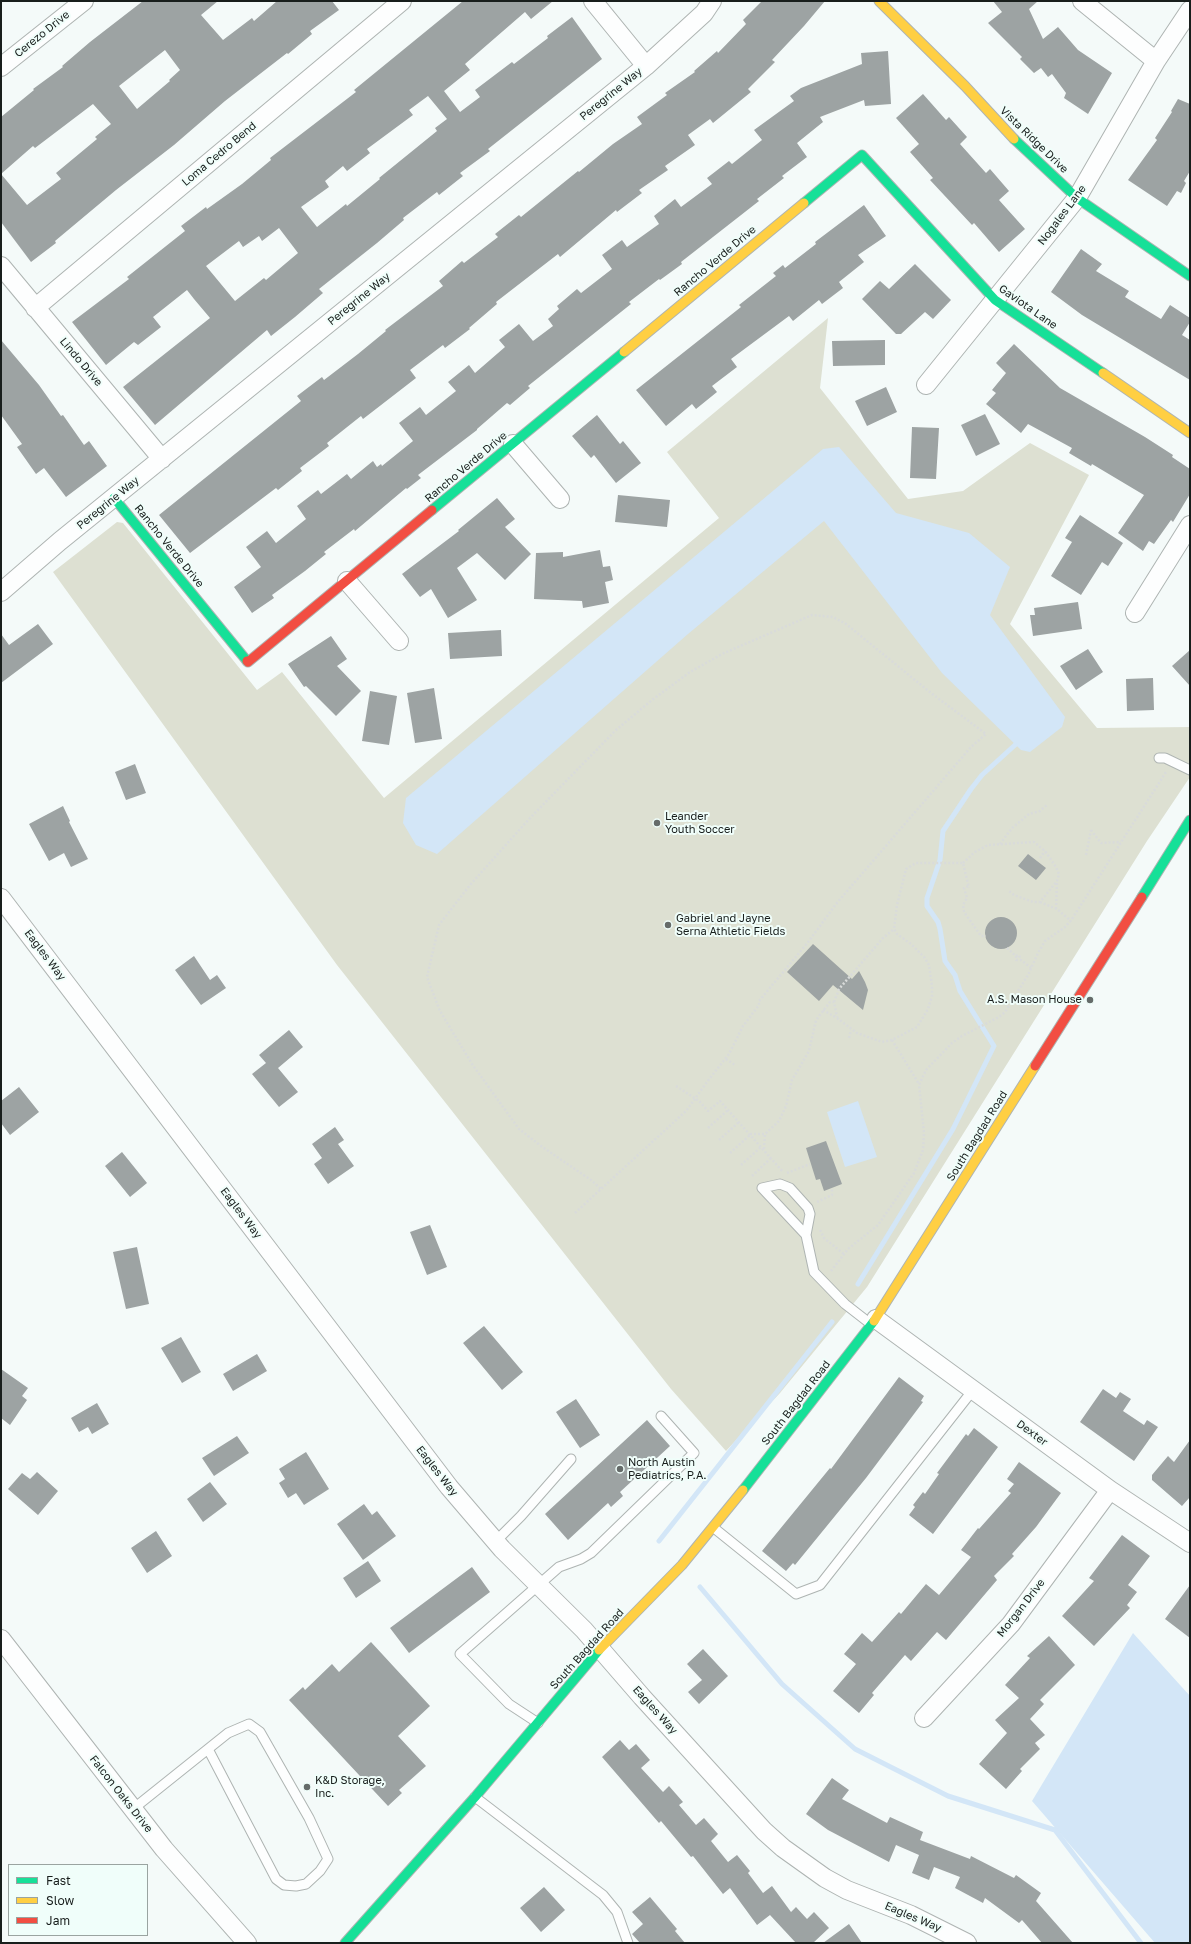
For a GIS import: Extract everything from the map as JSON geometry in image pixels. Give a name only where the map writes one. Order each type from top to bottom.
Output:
[{"type":"street","name":"Cerezo Drive","points":[[1,67],[84,1]]},
{"type":"street","name":"Loma Cedro Bend","points":[[35,308],[402,1]]},
{"type":"street","points":[[593,1],[646,66]]},
{"type":"street","name":"Peregrine Way","points":[[1,592],[114,498],[646,66],[704,13],[712,1]]},
{"type":"street","name":"Vista Ridge Drive","points":[[879,1],[965,86],[1006,131],[1077,198],[1190,276]]},
{"type":"street","points":[[1082,1],[1156,61]]},
{"type":"street","name":"Nogales Lane","points":[[926,386],[1077,198],[1156,61],[1190,10]]},
{"type":"street","name":"Gaviota Lane","points":[[862,155],[995,300],[1190,432]]},
{"type":"street","name":"Rancho Verde Drive","points":[[114,498],[248,662],[862,155]]},
{"type":"street","name":"Lindo Drive","points":[[1,266],[162,459]]},
{"type":"street","points":[[513,444],[560,499]]},
{"type":"street","points":[[1135,613],[1190,525]]},
{"type":"street","points":[[347,581],[399,641]]},
{"type":"street","name":"South Bagdad Road","points":[[345,1943],[475,1797],[600,1649],[682,1564],[714,1528],[874,1322],[1190,820]]},
{"type":"street","name":"Eagles Way","points":[[1,898],[449,1487],[495,1542],[584,1630],[764,1831],[783,1848],[819,1874],[847,1890],[910,1915],[967,1943]]},
{"type":"street","name":"Dexter","points":[[874,1322],[974,1390],[1110,1490],[1190,1543]]},
{"type":"street","name":"Morgan Drive","points":[[924,1718],[1010,1624],[1110,1490]]},
{"type":"street","name":"Falcon Oaks Drive","points":[[1,1639],[164,1849],[247,1943]]},
{"type":"lane","points":[[1159,758],[1165,758],[1190,770]]},
{"type":"lane","points":[[806,1235],[762,1188],[780,1184],[790,1188],[808,1208],[810,1214],[806,1235],[814,1272],[845,1304],[874,1322]]},
{"type":"lane","points":[[714,1528],[796,1594],[820,1585],[974,1390]]},
{"type":"lane","points":[[538,1724],[509,1704],[460,1654],[558,1567],[581,1559],[591,1553],[694,1453],[661,1416]]},
{"type":"lane","points":[[495,1542],[521,1516],[571,1460]]},
{"type":"lane","points":[[133,1809],[208,1749],[228,1734],[249,1724],[260,1732],[309,1818],[328,1859],[320,1871],[306,1884],[296,1886],[284,1885],[276,1879],[208,1749]]},
{"type":"lane","points":[[475,1797],[603,1895],[617,1912],[628,1943]]},
{"type":"path","points":[[575,1213],[602,1189],[686,1111],[726,1059],[743,1026],[759,1004],[759,1001],[809,941],[836,904],[971,747],[986,734],[931,693],[846,624],[833,617],[812,615],[728,651],[690,672],[652,700],[616,730],[530,818],[470,885],[439,925],[427,977],[440,1011],[472,1064],[519,1129],[602,1189]]},
{"type":"path","points":[[919,1085],[926,1070],[952,1043],[974,1029],[991,1022],[1005,1012],[1045,941],[1071,921],[1166,772]]},
{"type":"path","points":[[1000,844],[1012,828],[1029,814],[1040,811],[1048,804]]},
{"type":"path","points":[[1086,855],[1091,830],[1101,843],[1121,842]]},
{"type":"path","points":[[823,1010],[837,1018],[851,1030],[882,1042],[892,1040],[910,1032],[920,1024],[928,1009],[932,996],[931,974],[924,957],[911,944],[897,934],[894,929],[896,904],[906,869],[916,863],[963,863],[982,847],[988,845],[1032,841],[1045,852],[1056,867],[1059,874],[1057,881],[1056,909]]},
{"type":"path","points":[[1040,858],[1045,852]]},
{"type":"path","points":[[963,863],[968,887],[964,888],[967,898],[963,905],[964,912],[981,936],[986,936]]},
{"type":"path","points":[[1040,902],[1057,881]]},
{"type":"path","points":[[1009,891],[1027,900],[1040,902],[1056,909],[1071,921]]},
{"type":"path","points":[[837,1018],[834,1002],[839,989],[883,938],[894,929]]},
{"type":"path","points":[[1007,948],[1016,956],[1016,960],[1020,960],[1031,968]]},
{"type":"path","points":[[730,1153],[750,1135],[765,1134],[775,1125],[784,1111],[790,1086],[809,1050],[816,1020],[830,1002],[834,1002]]},
{"type":"path","points":[[850,1038],[851,1030]]},
{"type":"path","points":[[831,1271],[848,1249],[878,1225],[914,1173],[923,1150],[924,1142],[919,1085],[892,1040]]},
{"type":"path","points":[[726,1059],[735,1065]]},
{"type":"path","points":[[676,1086],[695,1098],[708,1111],[720,1101],[775,1162]]},
{"type":"path","points":[[708,1128],[728,1110]]},
{"type":"path","points":[[719,1140],[739,1122]]},
{"type":"path","points":[[764,1150],[765,1134]]},
{"type":"path","points":[[741,1165],[761,1147]]},
{"type":"path","points":[[752,1176],[771,1158]]},
{"type":"path","points":[[785,1174],[810,1164]]},
{"type":"path","points":[[815,1203],[832,1196],[832,1188]]},
{"type":"shaded area","points":[[828,318],[820,388],[908,499],[963,491],[1030,443],[1089,475],[1010,624],[1097,728],[1190,727],[1190,777],[1147,841],[867,1287],[780,1393],[726,1451],[671,1389],[337,965],[53,572],[117,522],[123,523],[257,690],[282,672],[384,798],[719,518],[667,452]]},
{"type":"water","points":[[839,447],[896,513],[969,533],[1010,567],[990,615],[1065,717],[1062,727],[1030,752],[1021,750],[942,673],[824,521],[688,634],[437,854],[416,845],[403,823],[406,798],[823,449]]},
{"type":"water","points":[[858,1101],[877,1157],[845,1167],[827,1112]]},
{"type":"water","points":[[1133,1633],[1190,1696],[1190,1943],[1155,1943],[1032,1801]]},
{"type":"building","points":[[143,1],[218,1],[201,15],[223,40],[252,18],[254,21],[277,1],[332,1],[339,10],[310,31],[312,34],[288,54],[287,53],[225,101],[174,145],[116,190],[55,241],[56,243],[31,262],[1,222],[1,174],[1,117],[34,90],[33,89],[63,67],[62,66]],"holes":[[[165,50],[180,70],[169,80],[170,81],[137,109],[119,86]],[[93,104],[111,124],[95,137],[97,139],[56,173],[61,179],[27,205],[1,174],[33,146],[35,148]]]},
{"type":"building","points":[[463,1],[553,1],[531,19],[525,12],[465,64],[470,70],[444,91],[460,112],[480,97],[475,90],[512,62],[514,64],[548,38],[547,36],[572,17],[602,59],[488,149],[490,151],[460,173],[463,176],[439,195],[437,192],[403,218],[404,220],[377,243],[319,289],[323,293],[295,317],[271,336],[267,330],[155,425],[123,387],[210,318],[187,290],[153,317],[161,327],[138,345],[134,342],[106,365],[72,322],[129,279],[127,277],[185,231],[181,226],[206,207],[207,209],[242,184],[271,160],[270,158],[356,92],[354,90]],"holes":[[[428,96],[447,119],[435,128],[437,131],[347,206],[346,204],[317,227],[301,207],[329,187],[325,181],[343,166],[347,171],[370,153],[367,149],[413,115],[409,110]],[[279,228],[298,253],[266,280],[264,278],[235,301],[206,266],[239,241],[243,247],[259,236],[262,241]]]},
{"type":"building","points":[[762,1],[825,1],[772,60],[775,62],[748,89],[751,92],[713,123],[710,119],[688,135],[695,145],[665,166],[668,170],[639,190],[642,193],[617,212],[616,210],[560,257],[558,254],[496,302],[497,304],[469,328],[470,329],[445,348],[443,345],[410,370],[416,378],[363,419],[361,416],[327,443],[329,446],[300,468],[302,471],[278,490],[276,488],[190,553],[159,515],[301,401],[297,396],[322,377],[324,380],[358,354],[386,331],[385,330],[443,286],[439,281],[462,261],[464,263],[498,237],[495,234],[519,215],[521,217],[613,144],[642,124],[637,117],[667,95],[665,93],[695,72],[694,71],[717,51],[718,53],[746,24],[743,20]]},
{"type":"building","points":[[993,1],[1038,1],[1029,9],[1043,39],[1058,27],[1078,50],[1112,73],[1088,114],[1064,98],[1066,93],[1052,74],[1048,77],[1041,68],[1034,73],[1020,59],[1022,57],[988,23],[1002,12]]},
{"type":"building","points":[[888,51],[891,104],[865,106],[864,100],[820,117],[823,122],[797,143],[807,157],[782,176],[784,178],[757,199],[759,201],[681,262],[682,264],[660,280],[659,279],[629,302],[631,304],[528,386],[530,388],[510,405],[507,403],[477,430],[418,475],[421,478],[407,489],[406,488],[355,531],[354,529],[324,552],[326,554],[272,595],[274,598],[252,613],[234,587],[261,567],[246,547],[267,531],[276,543],[306,519],[297,506],[318,490],[321,494],[347,474],[351,479],[373,461],[377,467],[381,464],[382,466],[413,441],[399,423],[420,407],[426,415],[456,391],[448,382],[469,365],[475,373],[505,347],[499,340],[519,324],[533,341],[553,326],[548,319],[559,309],[557,306],[577,289],[581,293],[612,269],[602,255],[622,240],[627,247],[659,224],[654,216],[675,199],[681,207],[712,184],[707,178],[729,161],[732,164],[762,140],[754,130],[794,101],[790,96],[801,88],[862,64],[861,53]]},
{"type":"building","points":[[923,94],[946,120],[949,117],[967,137],[960,144],[986,173],[990,169],[1009,191],[999,200],[1025,229],[999,252],[974,223],[972,225],[930,180],[933,178],[910,152],[919,144],[896,118]]},
{"type":"building","points":[[1178,99],[1190,104],[1190,171],[1184,181],[1186,183],[1181,193],[1177,191],[1167,206],[1128,180],[1157,140],[1155,138],[1172,112],[1171,111]]},
{"type":"building","points":[[864,205],[886,236],[858,255],[864,262],[839,282],[843,288],[822,304],[819,300],[793,321],[789,316],[731,359],[737,367],[712,386],[717,392],[696,409],[692,404],[666,426],[636,390],[741,307],[739,305],[776,276],[773,273],[783,265],[785,268],[816,244],[815,242]]},
{"type":"building","points":[[1081,249],[1102,264],[1096,271],[1129,291],[1125,297],[1161,319],[1170,305],[1190,318],[1190,322],[1182,335],[1190,340],[1190,380],[1082,315],[1051,292]]},
{"type":"building","points":[[915,264],[951,300],[933,319],[925,312],[901,334],[896,334],[862,299],[880,281],[889,289]]},
{"type":"building","points":[[1,340],[39,385],[61,416],[63,415],[84,445],[89,441],[107,466],[66,497],[44,468],[36,474],[17,447],[22,444],[1,415]]},
{"type":"building","points":[[885,340],[885,365],[833,366],[832,341]]},
{"type":"building","points":[[1014,344],[1060,388],[1145,437],[1173,455],[1172,457],[1190,469],[1190,494],[1173,522],[1171,520],[1154,544],[1149,541],[1143,551],[1118,533],[1144,495],[1092,464],[1091,466],[1069,453],[1072,448],[1028,424],[1021,433],[986,404],[996,393],[992,390],[1006,373],[996,363]]},
{"type":"building","points":[[886,387],[897,412],[867,426],[855,401]]},
{"type":"building","points":[[985,414],[1000,444],[976,456],[961,425]]},
{"type":"building","points":[[597,415],[620,444],[623,441],[641,463],[616,483],[594,455],[591,458],[572,436]]},
{"type":"building","points":[[912,427],[939,428],[936,479],[910,478]]},
{"type":"building","points":[[618,495],[670,500],[667,527],[615,522]]},
{"type":"building","points":[[497,498],[515,519],[505,527],[531,554],[505,580],[477,553],[457,568],[477,600],[448,618],[431,589],[420,597],[402,574],[459,531],[458,530]]},
{"type":"building","points":[[1080,515],[1123,543],[1108,566],[1102,562],[1081,595],[1051,576],[1072,542],[1065,538]]},
{"type":"building","points":[[600,550],[603,567],[610,566],[613,580],[605,582],[609,603],[583,608],[582,601],[534,599],[536,553],[563,552],[563,557]]},
{"type":"building","points":[[1078,602],[1082,629],[1033,636],[1030,615],[1035,615],[1034,608]]},
{"type":"building","points":[[38,624],[53,644],[1,683],[1,634],[9,645]]},
{"type":"building","points":[[501,630],[502,656],[450,659],[448,633]]},
{"type":"building","points":[[331,636],[347,659],[337,666],[361,691],[336,716],[306,686],[304,687],[288,664]]},
{"type":"building","points":[[1088,649],[1103,672],[1076,690],[1060,666]]},
{"type":"building","points":[[1190,650],[1190,686],[1172,666]]},
{"type":"building","points":[[1153,678],[1154,710],[1127,711],[1126,679]]},
{"type":"building","points":[[434,688],[442,739],[415,743],[407,693]]},
{"type":"building","points":[[370,691],[397,696],[389,745],[362,741]]},
{"type":"building","points":[[135,764],[146,793],[126,800],[115,772]]},
{"type":"building","points":[[63,806],[70,821],[69,822],[88,859],[71,867],[64,853],[49,861],[29,824]]},
{"type":"building","points":[[1028,854],[1046,868],[1036,880],[1018,866]]},
{"type":"building","points":[[998,917],[1004,917],[1014,924],[1017,933],[1016,939],[1010,946],[1004,949],[998,949],[988,942],[985,936],[985,930],[992,920]]},
{"type":"building","points":[[813,944],[852,979],[859,971],[868,990],[863,1010],[833,985],[819,1001],[787,972]]},
{"type":"building","points":[[194,956],[210,980],[217,975],[226,988],[201,1005],[175,970]]},
{"type":"building","points":[[289,1030],[303,1047],[278,1068],[298,1092],[279,1107],[252,1074],[266,1063],[259,1055]]},
{"type":"building","points":[[19,1087],[39,1112],[10,1135],[1,1123],[1,1101]]},
{"type":"building","points":[[335,1127],[344,1140],[338,1144],[354,1166],[328,1184],[314,1164],[322,1158],[312,1144]]},
{"type":"building","points":[[826,1141],[842,1184],[824,1191],[820,1179],[816,1180],[806,1148]]},
{"type":"building","points":[[122,1152],[147,1183],[130,1197],[105,1166]]},
{"type":"building","points":[[430,1225],[447,1267],[427,1275],[410,1232]]},
{"type":"building","points":[[137,1247],[149,1304],[126,1309],[113,1252]]},
{"type":"building","points":[[484,1326],[523,1372],[502,1390],[463,1343]]},
{"type":"building","points":[[181,1337],[201,1372],[182,1383],[161,1348]]},
{"type":"building","points":[[257,1354],[267,1371],[233,1391],[223,1374]]},
{"type":"building","points":[[1,1369],[28,1388],[22,1396],[27,1400],[10,1425],[1,1418]]},
{"type":"building","points":[[899,1377],[924,1396],[921,1401],[923,1402],[866,1478],[795,1565],[793,1563],[786,1571],[762,1551],[830,1468],[831,1469]]},
{"type":"building","points":[[1103,1389],[1116,1398],[1120,1392],[1131,1399],[1123,1411],[1144,1425],[1147,1420],[1158,1427],[1134,1461],[1080,1422]]},
{"type":"building","points":[[576,1399],[600,1435],[580,1448],[556,1412]]},
{"type":"building","points":[[97,1403],[109,1424],[92,1434],[88,1427],[79,1432],[71,1418]]},
{"type":"building","name":"North Austin Pediatrics, P.A.","points":[[647,1420],[670,1446],[620,1492],[623,1496],[611,1507],[608,1503],[568,1540],[545,1514]]},
{"type":"building","points":[[974,1428],[998,1447],[933,1534],[909,1515],[915,1507],[913,1505],[923,1492],[925,1494],[939,1474],[937,1473],[966,1434],[968,1436]]},
{"type":"building","points":[[237,1436],[249,1453],[214,1476],[202,1458]]},
{"type":"building","points":[[1190,1440],[1190,1497],[1182,1506],[1152,1480],[1152,1475],[1168,1456],[1174,1462]]},
{"type":"building","points":[[306,1452],[329,1489],[304,1505],[296,1493],[288,1498],[279,1483],[285,1479],[279,1469]]},
{"type":"building","points":[[1019,1462],[1061,1493],[1036,1527],[1012,1554],[1014,1556],[994,1576],[997,1580],[946,1640],[937,1632],[911,1661],[905,1655],[872,1693],[874,1695],[859,1713],[833,1691],[856,1664],[844,1654],[862,1633],[872,1642],[899,1612],[901,1614],[926,1584],[939,1595],[971,1557],[961,1550],[978,1528],[979,1529],[1011,1493],[1008,1491],[1014,1484],[1007,1479]]},
{"type":"building","points":[[37,1472],[58,1491],[38,1515],[8,1489],[22,1473],[30,1479]]},
{"type":"building","points":[[210,1482],[227,1504],[203,1522],[187,1499]]},
{"type":"building","points":[[364,1504],[372,1515],[377,1511],[396,1536],[363,1560],[337,1524]]},
{"type":"building","points":[[156,1531],[172,1556],[147,1573],[131,1548]]},
{"type":"building","points":[[1122,1535],[1150,1556],[1128,1585],[1137,1592],[1127,1605],[1130,1608],[1094,1646],[1062,1616],[1094,1581],[1089,1578]]},
{"type":"building","points":[[368,1561],[381,1581],[356,1598],[343,1578]]},
{"type":"building","points":[[472,1567],[490,1592],[409,1653],[390,1628]]},
{"type":"building","points":[[1190,1585],[1190,1638],[1165,1619]]},
{"type":"building","points":[[1049,1636],[1075,1665],[1040,1700],[1044,1704],[1030,1719],[1045,1735],[1035,1743],[1040,1749],[1020,1769],[1022,1771],[1006,1789],[979,1764],[1007,1733],[995,1720],[1019,1698],[1005,1685],[1030,1658],[1027,1656]]},
{"type":"building","points":[[371,1642],[430,1706],[398,1736],[426,1766],[399,1790],[402,1793],[388,1806],[289,1700],[303,1687],[305,1690],[332,1664],[339,1672]]},
{"type":"building","points":[[703,1649],[728,1676],[699,1704],[688,1692],[702,1680],[687,1664]]},
{"type":"building","points":[[620,1740],[629,1750],[636,1744],[650,1760],[641,1768],[663,1792],[669,1786],[683,1802],[679,1805],[696,1825],[704,1818],[718,1834],[711,1841],[728,1862],[737,1855],[750,1871],[748,1873],[763,1893],[772,1886],[791,1912],[796,1907],[807,1919],[814,1912],[829,1928],[813,1943],[796,1943],[770,1915],[757,1925],[730,1888],[723,1894],[693,1856],[691,1857],[661,1821],[659,1823],[602,1757]]},
{"type":"building","points":[[832,1778],[849,1790],[842,1799],[887,1823],[890,1817],[923,1832],[920,1840],[970,1859],[971,1856],[1014,1878],[1016,1875],[1041,1893],[1036,1901],[1073,1943],[1042,1943],[1022,1920],[1019,1923],[985,1898],[983,1903],[955,1888],[960,1877],[934,1867],[929,1880],[912,1873],[919,1855],[896,1845],[889,1862],[828,1830],[806,1814]]},
{"type":"building","points":[[544,1887],[565,1910],[541,1932],[520,1908]]},
{"type":"building","points":[[650,1897],[677,1929],[675,1931],[685,1943],[640,1943],[632,1934],[643,1924],[632,1912]]},
{"type":"building","points":[[849,1924],[862,1943],[823,1943]]},
{"type":"waterway","points":[[858,1284],[953,1129],[994,1046],[960,991],[955,975],[945,961],[940,929],[938,922],[927,906],[927,898],[940,860],[943,831],[982,775],[1015,745]]},
{"type":"waterway","points":[[659,1541],[832,1322]]},
{"type":"waterway","points":[[700,1587],[782,1684],[855,1749],[948,1796],[1055,1830],[1141,1943]]},
{"type":"traffic: fast","points":[[1014,139],[1077,198],[1190,276]]},
{"type":"traffic: fast","points":[[804,203],[862,155],[995,300],[1103,373]]},
{"type":"traffic: fast","points":[[432,510],[624,352]]},
{"type":"traffic: fast","points":[[114,498],[247,661]]},
{"type":"traffic: fast","points":[[1142,897],[1190,820]]},
{"type":"traffic: fast","points":[[743,1490],[874,1321]]},
{"type":"traffic: fast","points":[[345,1943],[475,1797],[599,1650]]},
{"type":"traffic: slow","points":[[879,1],[965,86],[1014,139]]},
{"type":"traffic: slow","points":[[624,352],[804,203]]},
{"type":"traffic: slow","points":[[1103,373],[1190,433]]},
{"type":"traffic: slow","points":[[874,1321],[1035,1066]]},
{"type":"traffic: slow","points":[[599,1650],[682,1565],[743,1490]]},
{"type":"traffic: jam","points":[[247,661],[248,662],[432,510]]},
{"type":"traffic: jam","points":[[1035,1066],[1142,897]]},
{"type":"place","name":"Leander Youth Soccer","points":[[657,823]]},
{"type":"place","name":"Gabriel and Jayne Serna Athletic Fields","points":[[668,925]]},
{"type":"place","name":"A.S. Mason House","points":[[1090,1000]]},
{"type":"place","name":"North Austin Pediatrics, P.A.","points":[[620,1469]]},
{"type":"place","name":"K&D Storage, Inc.","points":[[307,1787]]}]
